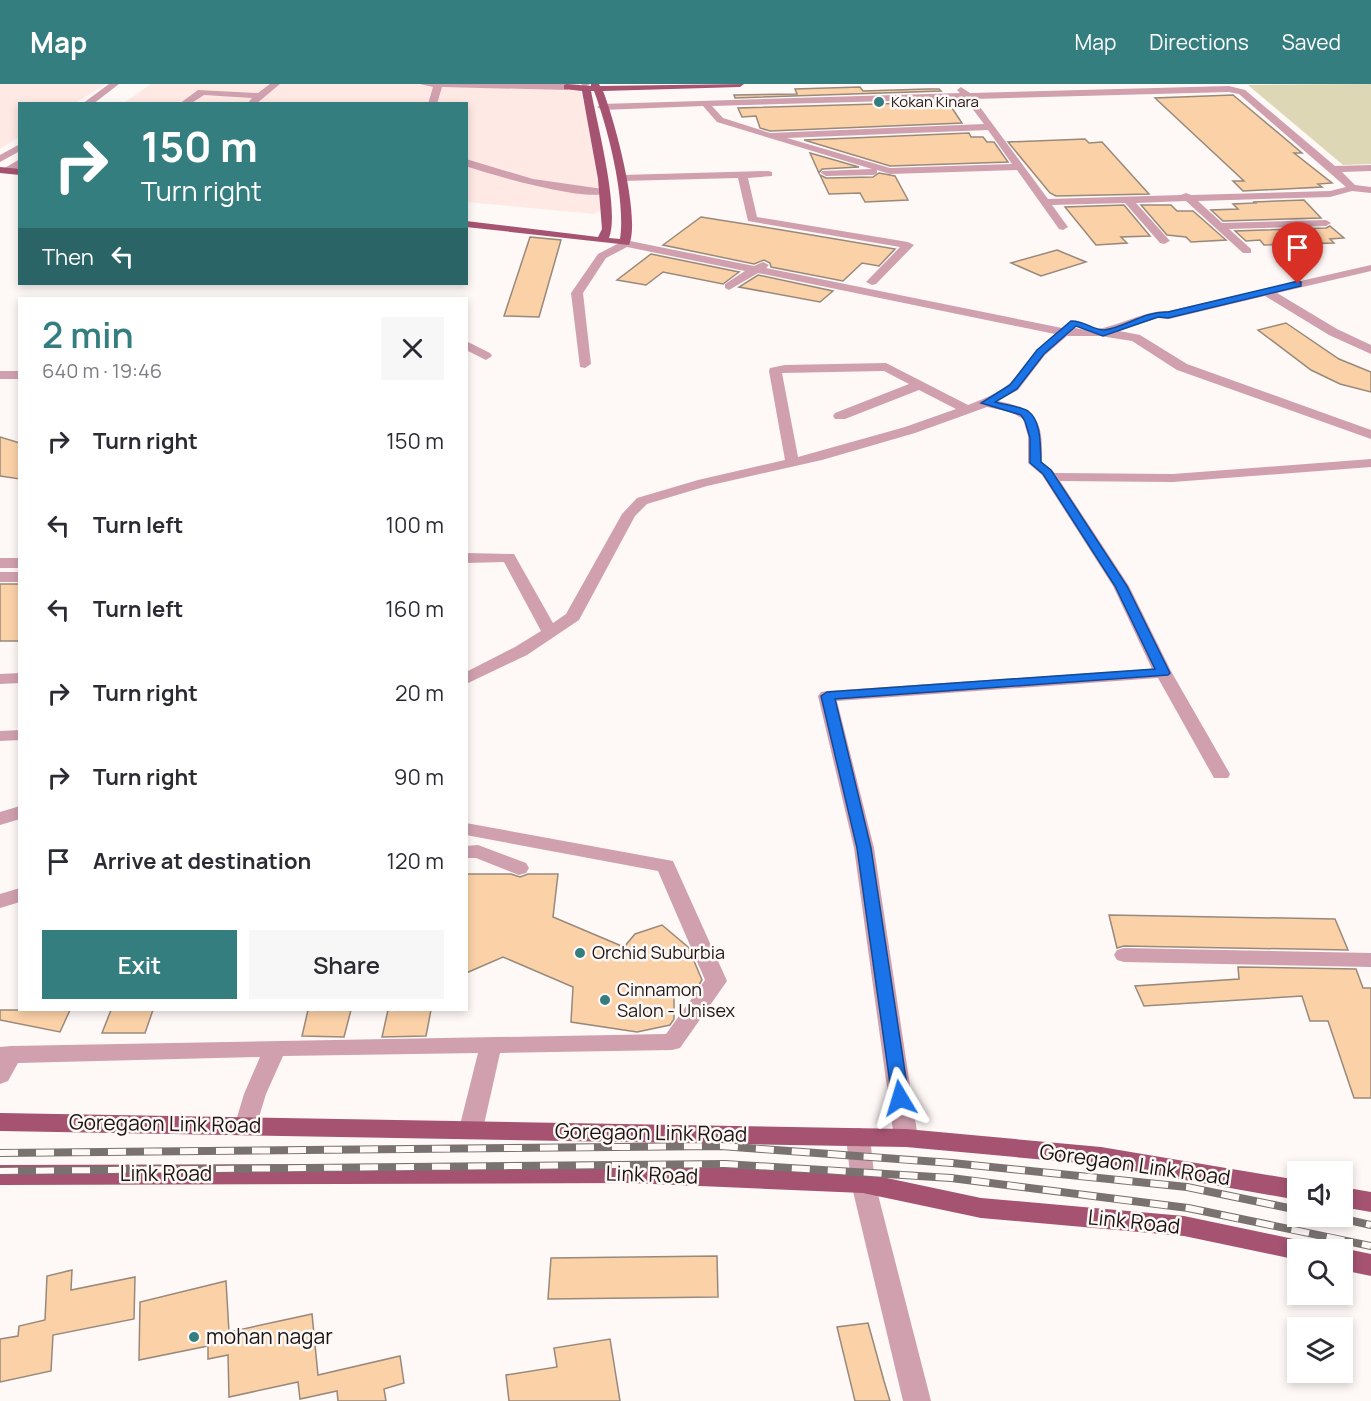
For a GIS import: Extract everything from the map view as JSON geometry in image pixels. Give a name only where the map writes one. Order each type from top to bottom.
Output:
[{"type":"main road","points":[[567,87],[740,84]]},
{"type":"main road","points":[[468,216],[626,238],[626,208],[622,178],[602,107],[592,85]]},
{"type":"main road","points":[[592,85],[603,179],[605,234]]},
{"type":"main road","points":[[2,172],[18,172]]},
{"type":"main road","points":[[0,181],[18,183]]},
{"type":"main road","points":[[604,208],[626,208]]},
{"type":"main road","points":[[468,224],[605,234]]},
{"type":"main road","name":"Goregaon Link Road","points":[[0,1122],[247,1124],[906,1137],[1101,1156],[1287,1188]]},
{"type":"main road","name":"Link Road","points":[[0,1175],[630,1173],[863,1183],[981,1208],[1184,1226],[1287,1248]]},
{"type":"main road","points":[[1353,1199],[1371,1202]]},
{"type":"main road","points":[[1353,1261],[1371,1265]]},
{"type":"street","points":[[186,102],[198,93],[204,92],[253,98],[276,84]]},
{"type":"street","points":[[424,84],[567,87]]},
{"type":"street","points":[[952,84],[967,95],[1063,227]]},
{"type":"street","points":[[433,102],[438,85]]},
{"type":"street","points":[[90,102],[118,87]]},
{"type":"street","points":[[104,102],[118,87]]},
{"type":"street","points":[[602,107],[1234,89],[1242,92],[1346,180],[1352,188]]},
{"type":"street","points":[[705,103],[720,120],[890,171]]},
{"type":"street","points":[[769,136],[991,127]]},
{"type":"street","points":[[0,159],[18,148]]},
{"type":"street","points":[[2,172],[18,163]]},
{"type":"street","points":[[468,163],[499,176],[557,188],[603,192]]},
{"type":"street","points":[[826,173],[1020,167]]},
{"type":"street","points":[[1332,169],[1371,168]]},
{"type":"street","points":[[742,174],[752,219],[908,245],[872,282]]},
{"type":"street","points":[[622,178],[768,174]]},
{"type":"street","points":[[1045,202],[1186,196],[1330,194],[1352,188],[1371,190]]},
{"type":"street","points":[[1186,196],[1246,251]]},
{"type":"street","points":[[1127,199],[1164,241]]},
{"type":"street","points":[[1219,226],[1326,223]]},
{"type":"street","points":[[602,256],[605,234]]},
{"type":"street","points":[[585,364],[577,293],[602,256],[626,238],[771,260],[1069,328]]},
{"type":"street","points":[[626,238],[758,268],[1069,328],[1136,338],[1182,367],[1371,435]]},
{"type":"street","points":[[729,286],[771,260]]},
{"type":"street","points":[[1101,333],[1157,314],[1168,315],[1371,268]]},
{"type":"street","points":[[1265,291],[1334,332],[1371,350]]},
{"type":"street","points":[[1119,336],[1170,319],[1168,315]]},
{"type":"street","points":[[468,678],[521,651],[573,617],[628,514],[642,501],[910,430],[986,403],[1013,387],[1041,352],[1069,328]]},
{"type":"street","points":[[468,346],[486,356]]},
{"type":"street","points":[[792,462],[776,371],[886,367],[967,410]]},
{"type":"street","points":[[0,375],[18,375]]},
{"type":"street","points":[[840,416],[920,385]]},
{"type":"street","points":[[986,403],[1024,413],[1030,421],[1035,438],[1035,463],[1051,477],[1121,586],[1163,673],[1221,774]]},
{"type":"street","points":[[1051,477],[1173,478],[1371,463]]},
{"type":"street","points":[[468,558],[509,557],[550,632]]},
{"type":"street","points":[[0,564],[18,563]]},
{"type":"street","points":[[0,577],[18,577]]},
{"type":"street","points":[[906,1137],[864,848],[827,696],[1163,673]]},
{"type":"street","points":[[0,679],[18,678]]},
{"type":"street","points":[[0,736],[18,735]]},
{"type":"street","points":[[0,819],[18,814]]},
{"type":"street","points":[[0,1075],[6,1054],[672,1042],[716,981],[666,866],[468,829]]},
{"type":"street","points":[[468,852],[478,851],[519,868]]},
{"type":"street","points":[[0,901],[18,896]]},
{"type":"street","points":[[1124,955],[1371,960]]},
{"type":"street","points":[[471,1129],[490,1045]]},
{"type":"street","points":[[247,1124],[255,1094],[275,1048]]},
{"type":"street","points":[[858,1137],[863,1183],[917,1401]]},
{"type":"shaded area","points":[[0,84],[106,84],[77,102],[18,102],[18,138],[0,149]]},
{"type":"shaded area","points":[[151,84],[579,84],[608,206],[594,214],[468,202],[468,102],[125,102]]},
{"type":"shaded area","points":[[1371,84],[1371,164],[1343,165],[1248,85]]},
{"type":"building","points":[[860,87],[863,91],[939,89],[941,91],[735,98],[734,95],[797,94],[795,89]]},
{"type":"building","points":[[1233,95],[1302,153],[1294,153],[1332,183],[1318,184],[1322,187],[1243,191],[1233,181],[1244,181],[1155,98]]},
{"type":"building","points":[[948,102],[962,123],[770,131],[760,128],[756,116],[742,117],[738,108]]},
{"type":"building","points":[[969,133],[971,137],[983,137],[987,142],[994,142],[1008,162],[890,166],[804,140]]},
{"type":"building","points":[[1085,139],[1089,143],[1102,142],[1149,194],[1056,196],[1050,193],[1008,142]]},
{"type":"building","points":[[810,153],[859,167],[822,169],[819,173]]},
{"type":"building","points":[[879,173],[895,176],[908,200],[865,202],[860,193],[829,194],[820,175],[826,178],[873,177]]},
{"type":"building","points":[[1304,200],[1321,218],[1223,221],[1211,210],[1238,209],[1233,204]]},
{"type":"building","points":[[1124,205],[1150,236],[1121,237],[1127,243],[1096,245],[1065,207]]},
{"type":"building","points":[[1141,205],[1171,205],[1177,211],[1193,211],[1226,240],[1191,242],[1186,237],[1167,235]]},
{"type":"building","points":[[701,217],[895,249],[879,266],[862,263],[843,281],[771,267],[770,263],[764,260],[754,264],[663,245]]},
{"type":"building","points":[[1330,226],[1344,238],[1330,239],[1334,243],[1264,245],[1260,240],[1246,241],[1235,231],[1326,228]]},
{"type":"building","points":[[530,237],[561,240],[539,317],[504,316]]},
{"type":"building","points":[[1057,250],[1086,262],[1041,276],[1011,263]]},
{"type":"building","points":[[651,254],[739,272],[723,284],[663,272],[646,285],[617,280]]},
{"type":"building","points":[[758,275],[833,291],[820,302],[739,287]]},
{"type":"building","points":[[1286,323],[1339,359],[1371,372],[1371,392],[1340,384],[1311,370],[1258,330]]},
{"type":"building","points":[[0,437],[18,442],[18,479],[0,476]]},
{"type":"building","points":[[0,584],[18,584],[18,641],[0,641]]},
{"type":"building","name":"Orchid Suburbia","points":[[468,874],[511,874],[520,877],[528,874],[558,874],[553,917],[624,947],[635,934],[662,925],[688,947],[702,980],[699,985],[674,993],[674,1019],[670,1025],[637,1032],[571,1022],[573,987],[503,957],[468,972]]},
{"type":"building","points":[[1109,915],[1335,919],[1348,950],[1124,946],[1117,948]]},
{"type":"building","points":[[1238,967],[1356,969],[1363,988],[1371,988],[1371,1098],[1354,1098],[1328,1021],[1310,1021],[1302,996],[1144,1006],[1135,986],[1239,979]]},
{"type":"building","points":[[0,1010],[70,1011],[60,1032],[0,1020]]},
{"type":"building","points":[[111,1011],[153,1011],[145,1033],[102,1033]]},
{"type":"building","points":[[308,1011],[351,1011],[344,1037],[302,1036]]},
{"type":"building","points":[[388,1011],[431,1011],[426,1036],[382,1037]]},
{"type":"building","points":[[717,1256],[718,1297],[548,1299],[551,1258]]},
{"type":"building","points":[[72,1270],[71,1290],[135,1277],[134,1319],[53,1335],[51,1371],[0,1382],[0,1339],[18,1336],[19,1326],[45,1320],[47,1276]]},
{"type":"building","name":"mohan nagar","points":[[226,1281],[229,1332],[312,1314],[318,1375],[400,1356],[404,1383],[384,1389],[386,1401],[338,1401],[337,1391],[300,1399],[298,1382],[229,1397],[228,1355],[208,1359],[208,1346],[139,1360],[140,1302]]},
{"type":"building","points":[[868,1323],[890,1401],[855,1401],[837,1327]]},
{"type":"building","points":[[610,1339],[620,1401],[509,1401],[506,1375],[557,1367],[554,1348]]},
{"type":"railway","points":[[0,1153],[721,1146],[952,1163],[1187,1187],[1287,1208]]},
{"type":"railway","points":[[0,1171],[725,1164],[951,1178],[1188,1208],[1371,1246]]},
{"type":"railway","points":[[1353,1221],[1371,1225]]},
{"type":"place","name":"Kokan Kinara","points":[[879,102]]},
{"type":"place","name":"Orchid Suburbia","points":[[580,953]]},
{"type":"place","name":"Cinnamon Salon - Unisex","points":[[605,1000]]},
{"type":"place","name":"mohan nagar","points":[[194,1337]]},
{"type":"route","points":[[900,1098],[864,848],[827,696],[1163,673],[1121,586],[1047,472],[1035,463],[1035,438],[1030,421],[1024,413],[986,403],[1013,387],[1041,352],[1075,323],[1084,324],[1103,333],[1157,314],[1168,315],[1298,284]]}]
